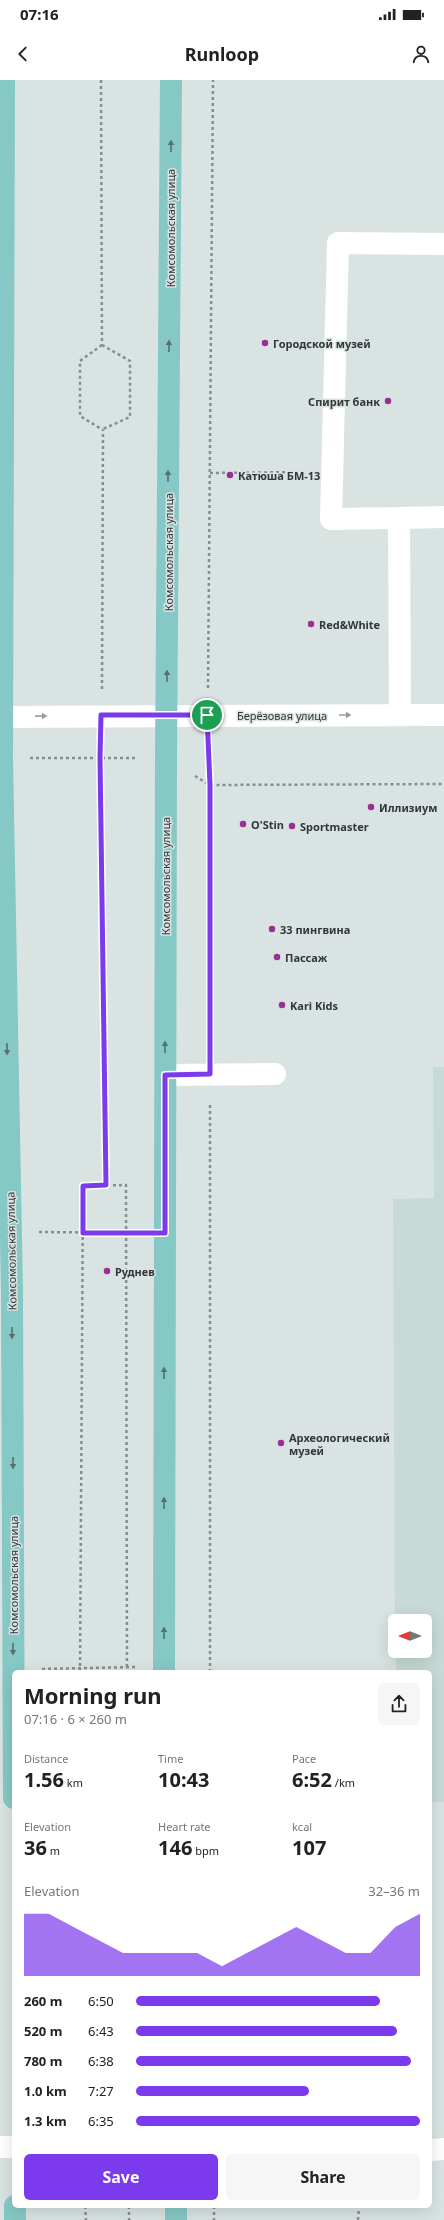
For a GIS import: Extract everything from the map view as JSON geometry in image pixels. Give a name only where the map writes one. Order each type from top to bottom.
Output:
[{"type":"main road","name":"Комсомольская улица","points":[[4,80],[1,716],[11,1232],[6,1293],[14,1669]]},
{"type":"main road","name":"Комсомольская улица","points":[[164,1669],[166,715],[171,80]]},
{"type":"main road","points":[[15,2208],[16,2220]]},
{"type":"main road","points":[[176,2208],[176,2220]]},
{"type":"street","points":[[444,244],[338,243],[331,519],[444,517]]},
{"type":"street","points":[[399,518],[400,715]]},
{"type":"street","name":"Берёзовая улица","points":[[1,716],[444,715]]},
{"type":"street","points":[[165,1075],[275,1074]]},
{"type":"street","points":[[0,2147],[12,2147]]},
{"type":"street","points":[[432,2150],[444,2149]]},
{"type":"path","points":[[101,80],[102,345]]},
{"type":"path","points":[[210,1670],[210,785],[207,715],[213,80]]},
{"type":"path","points":[[102,345],[130,361],[130,417],[103,430]]},
{"type":"path","points":[[102,345],[80,361],[80,416],[103,430]]},
{"type":"path","points":[[103,430],[100,758],[106,1185]]},
{"type":"path","points":[[210,473],[302,472]]},
{"type":"path","points":[[2,758],[166,758],[210,785],[444,784]]},
{"type":"path","points":[[80,1668],[83,1186],[106,1185],[126,1185],[126,1667]]},
{"type":"path","points":[[11,1232],[165,1233]]},
{"type":"path","points":[[14,1669],[126,1667],[164,1669]]},
{"type":"path","points":[[85,2208],[86,2220]]},
{"type":"path","points":[[129,2208],[130,2220]]},
{"type":"path","points":[[214,2208],[214,2220]]},
{"type":"path","points":[[358,2220],[359,2208]]},
{"type":"shaded area","points":[[433,1067],[444,1067],[444,1802],[432,1802],[432,1670],[396,1670],[396,1658],[432,1658],[432,1614],[395,1614],[393,1199],[434,1198]]},
{"type":"place","name":"Городской музей","points":[[265,343]]},
{"type":"place","name":"Спирит банк","points":[[388,401]]},
{"type":"place","name":"Катюша БМ-13","points":[[230,475]]},
{"type":"place","name":"Red&White","points":[[311,624]]},
{"type":"place","name":"Иллизиум","points":[[371,807]]},
{"type":"place","name":"O'Stin","points":[[243,824]]},
{"type":"place","name":"Sportmaster","points":[[292,826]]},
{"type":"place","name":"33 пингвина","points":[[272,929]]},
{"type":"place","name":"Пассаж","points":[[277,957]]},
{"type":"place","name":"Kari Kids","points":[[282,1005]]},
{"type":"place","name":"Руднев","points":[[107,1271]]},
{"type":"place","name":"Археологический музей","points":[[281,1443]]},
{"type":"route","points":[[101,715],[207,715],[210,785],[210,1074],[165,1075],[165,1233],[83,1233],[83,1186],[106,1185],[100,758],[101,715]]}]
